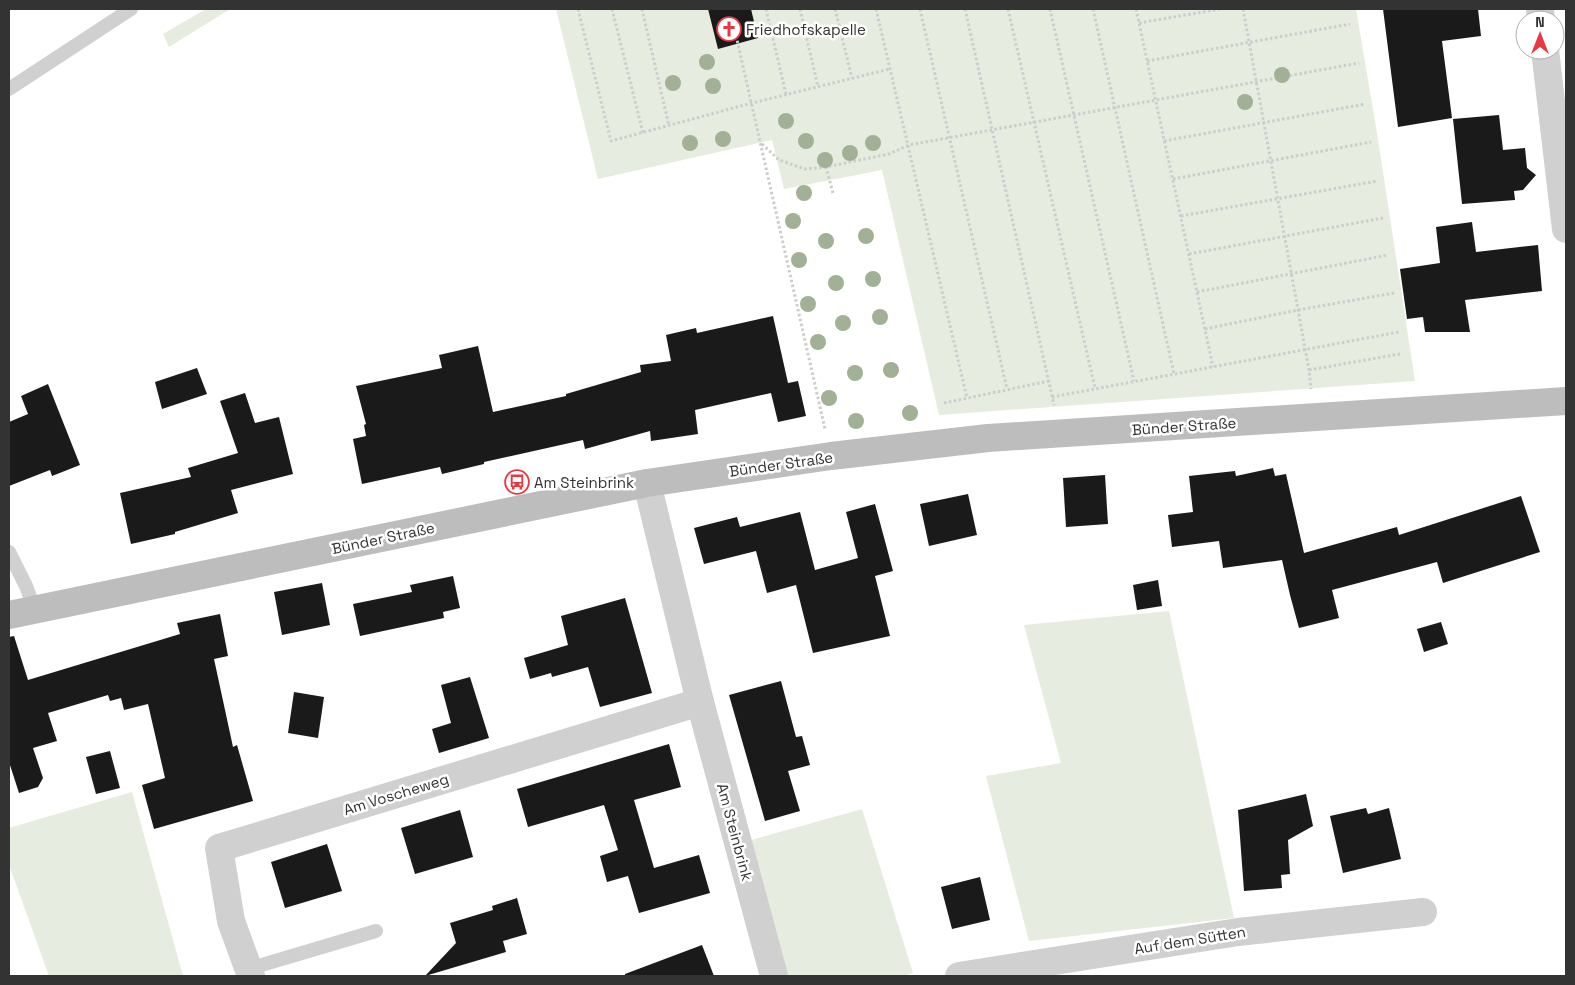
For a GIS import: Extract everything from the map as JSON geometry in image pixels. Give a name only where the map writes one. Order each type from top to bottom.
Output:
[{"type":"main road","name":"Bünder Straße","points":[[9,615],[647,483],[831,456],[988,438],[1566,401]]},
{"type":"street","points":[[1545,60],[1566,229]]},
{"type":"street","name":"Am Steinbrink","points":[[647,483],[700,702],[774,976]]},
{"type":"street","name":"Am Voscheweg","points":[[250,973],[232,921],[219,848],[700,702]]},
{"type":"street","name":"Auf dem Sütten","points":[[959,976],[1238,932],[1423,912]]},
{"type":"lane","points":[[9,89],[130,9]]},
{"type":"lane","points":[[9,552],[26,586],[35,610]]},
{"type":"lane","points":[[250,973],[376,931]]},
{"type":"path","points":[[578,9],[611,140],[890,69]]},
{"type":"path","points":[[612,9],[643,133]]},
{"type":"path","points":[[642,9],[669,126]]},
{"type":"path","points":[[766,9],[786,94]]},
{"type":"path","points":[[800,9],[818,87]]},
{"type":"path","points":[[835,9],[852,78]]},
{"type":"path","points":[[876,9],[967,398]]},
{"type":"path","points":[[920,9],[1006,389]]},
{"type":"path","points":[[965,9],[1055,411]]},
{"type":"path","points":[[1008,9],[1095,388]]},
{"type":"path","points":[[1050,9],[1134,381]]},
{"type":"path","points":[[1093,9],[1174,374]]},
{"type":"path","points":[[1136,9],[1213,367]]},
{"type":"path","points":[[1139,23],[1220,9]]},
{"type":"path","points":[[1243,9],[1255,82],[1306,349],[1311,393]]},
{"type":"path","points":[[1147,61],[1350,24]]},
{"type":"path","points":[[735,31],[831,456]]},
{"type":"path","points":[[762,144],[779,160],[805,169],[889,154],[909,145],[1359,63]]},
{"type":"path","points":[[1164,140],[1365,104]]},
{"type":"path","points":[[1173,179],[1371,142]]},
{"type":"path","points":[[826,166],[833,194]]},
{"type":"path","points":[[1181,216],[1377,181]]},
{"type":"path","points":[[1189,254],[1383,218]]},
{"type":"path","points":[[1197,292],[1388,255]]},
{"type":"path","points":[[1205,329],[1394,293]]},
{"type":"path","points":[[1052,396],[1399,332]]},
{"type":"path","points":[[1309,370],[1400,354]]},
{"type":"path","points":[[944,403],[1048,381]]},
{"type":"shaded area","points":[[206,9],[230,9],[169,47],[163,34]]},
{"type":"shaded area","points":[[556,9],[1356,9],[1415,381],[939,415],[882,170],[784,189],[772,140],[598,179]]},
{"type":"shaded area","points":[[1169,611],[1234,918],[1029,941],[986,776],[1061,763],[1024,625]]},
{"type":"shaded area","points":[[132,792],[183,976],[49,976],[9,865],[9,828]]},
{"type":"shaded area","points":[[862,809],[913,973],[903,976],[788,976],[748,841]]},
{"type":"building","name":"Friedhofskapelle","points":[[708,9],[751,9],[758,38],[718,49]]},
{"type":"building","points":[[1383,9],[1478,9],[1481,36],[1442,41],[1452,118],[1398,127]]},
{"type":"building","points":[[1499,115],[1503,150],[1525,148],[1527,168],[1536,175],[1523,190],[1514,191],[1515,200],[1462,204],[1453,119]]},
{"type":"building","points":[[1472,222],[1476,252],[1538,245],[1542,291],[1465,300],[1470,332],[1425,332],[1423,317],[1407,319],[1400,269],[1440,263],[1436,227]]},
{"type":"building","points":[[773,316],[788,383],[798,381],[806,416],[778,422],[771,393],[695,410],[698,434],[651,441],[650,431],[585,449],[583,440],[484,462],[484,464],[442,474],[440,467],[362,484],[353,439],[366,436],[364,425],[366,424],[356,386],[442,368],[439,355],[478,346],[493,412],[566,396],[566,394],[641,372],[640,365],[671,361],[666,335],[696,328],[697,333]]},
{"type":"building","points":[[197,368],[207,394],[162,409],[155,382]]},
{"type":"building","points":[[48,384],[80,465],[52,476],[50,470],[9,486],[9,422],[28,414],[21,396]]},
{"type":"building","points":[[245,393],[255,423],[279,417],[293,474],[231,490],[238,513],[175,532],[175,534],[131,544],[120,493],[191,477],[188,468],[238,453],[220,401]]},
{"type":"building","points":[[1273,468],[1275,476],[1286,474],[1304,553],[1397,527],[1399,535],[1521,496],[1540,552],[1443,583],[1437,562],[1332,590],[1339,618],[1299,628],[1282,560],[1223,568],[1219,541],[1172,547],[1168,515],[1193,512],[1189,476],[1235,471],[1236,476]]},
{"type":"building","points":[[1105,475],[1108,524],[1066,527],[1063,478]]},
{"type":"building","points":[[968,494],[977,535],[929,546],[920,504]]},
{"type":"building","points":[[875,504],[893,571],[875,576],[890,636],[813,653],[796,585],[767,593],[756,551],[704,564],[694,528],[737,517],[740,527],[800,512],[815,570],[858,558],[846,512]]},
{"type":"building","points":[[453,576],[460,608],[443,612],[444,618],[360,636],[353,604],[412,592],[410,585]]},
{"type":"building","points":[[1158,580],[1162,606],[1137,610],[1133,585]]},
{"type":"building","points":[[322,583],[330,625],[282,635],[274,592]]},
{"type":"building","points":[[625,598],[652,693],[600,707],[588,667],[552,677],[551,673],[530,679],[524,658],[568,645],[561,616]]},
{"type":"building","points":[[220,614],[228,656],[214,659],[233,747],[237,745],[253,801],[154,829],[142,785],[165,778],[148,704],[124,710],[121,698],[110,701],[108,695],[48,713],[57,741],[33,748],[43,778],[38,787],[19,793],[9,762],[9,637],[14,636],[28,680],[180,634],[177,623]]},
{"type":"building","points":[[1441,622],[1448,644],[1424,652],[1417,629]]},
{"type":"building","points":[[470,677],[489,738],[439,753],[432,729],[451,723],[441,685]]},
{"type":"building","points":[[781,681],[796,737],[802,736],[810,765],[788,771],[800,811],[765,821],[729,695]]},
{"type":"building","points":[[294,692],[324,697],[318,738],[288,733]]},
{"type":"building","points":[[669,744],[681,787],[634,800],[654,868],[699,855],[710,893],[639,913],[628,876],[607,882],[600,856],[618,850],[604,805],[528,827],[517,789]]},
{"type":"building","points":[[110,751],[120,788],[96,794],[86,757]]},
{"type":"building","points":[[1306,794],[1313,826],[1288,840],[1290,874],[1281,875],[1282,888],[1244,891],[1238,810]]},
{"type":"building","points":[[1366,808],[1368,814],[1389,808],[1401,859],[1343,873],[1330,816]]},
{"type":"building","points":[[460,810],[473,857],[415,874],[401,828]]},
{"type":"building","points":[[327,844],[342,891],[285,908],[271,862]]},
{"type":"building","points":[[980,877],[990,920],[952,929],[941,887]]},
{"type":"building","points":[[517,898],[527,934],[503,941],[506,952],[425,976],[456,943],[450,923],[493,910],[492,906]]},
{"type":"building","points":[[702,945],[714,976],[625,976],[625,974]]},
{"type":"place","name":"Friedhofskapelle","points":[[729,29]]},
{"type":"place","name":"Am Steinbrink","points":[[517,482]]}]
